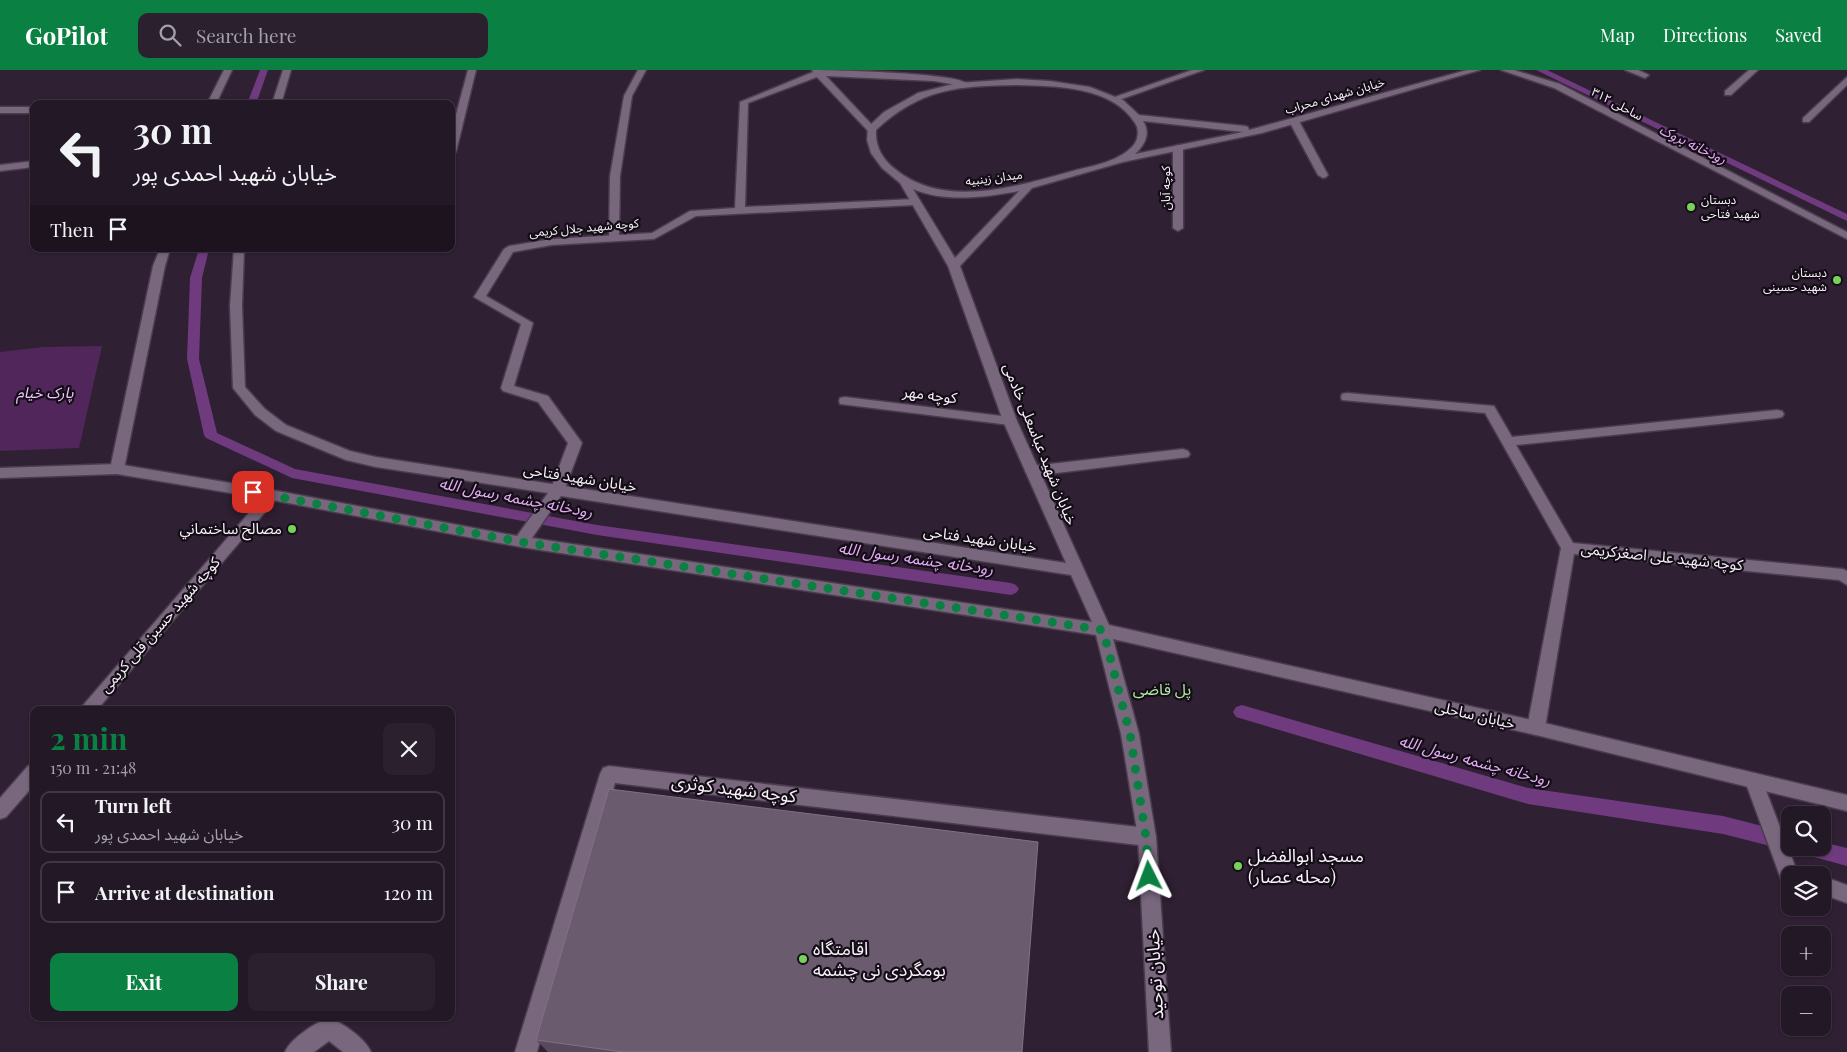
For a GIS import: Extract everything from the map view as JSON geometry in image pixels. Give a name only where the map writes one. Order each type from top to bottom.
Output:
[{"type":"street","points":[[213,100],[228,70]]},
{"type":"street","points":[[277,100],[287,70]]},
{"type":"street","points":[[455,136],[472,70]]},
{"type":"street","points":[[614,237],[615,176],[628,96],[642,70]]},
{"type":"street","points":[[932,74],[941,70]]},
{"type":"street","points":[[1113,98],[1200,70]]},
{"type":"street","name":"خیابان شهدای محراب","points":[[1120,160],[1259,131],[1476,70]]},
{"type":"street","name":"ساحلی ۳۱۲","points":[[1506,70],[1557,86],[1847,236]]},
{"type":"street","points":[[1629,70],[1645,76]]},
{"type":"street","points":[[1728,93],[1754,70]]},
{"type":"street","points":[[817,72],[871,129],[883,116],[910,98],[937,88],[962,83],[1047,83],[1097,92],[1113,98],[1128,108],[1138,118]]},
{"type":"street","points":[[740,211],[744,102],[817,72],[932,74],[962,83]]},
{"type":"street","points":[[1806,120],[1847,80]]},
{"type":"street","points":[[0,110],[30,110]]},
{"type":"street","name":"خیابان شهدای محراب","points":[[1138,118],[1259,131]]},
{"type":"street","name":"میدان زینبیه","points":[[871,129],[870,138],[879,160],[889,171],[904,182],[922,188],[978,195],[1028,187],[1120,160],[1134,151],[1141,140],[1143,129],[1138,118]]},
{"type":"street","points":[[1294,121],[1322,175]]},
{"type":"street","name":"کوچه آبان","points":[[1178,148],[1178,228]]},
{"type":"street","points":[[0,168],[30,164]]},
{"type":"street","name":"خیابان شهید عباسعلی خادمی","points":[[904,182],[954,266],[1010,421],[1103,630]]},
{"type":"street","points":[[954,266],[1028,187]]},
{"type":"street","name":"کوچه شهید جلال کریمی","points":[[555,494],[575,443],[543,399],[507,388],[527,323],[480,297],[509,249],[552,242],[654,236],[694,213],[915,202]]},
{"type":"street","points":[[118,469],[159,266],[164,252]]},
{"type":"street","name":"خیابان شهید فتاحی","points":[[239,252],[236,306],[239,388],[260,412],[281,428],[346,454],[376,462],[555,494],[1075,570]]},
{"type":"street","points":[[1348,397],[1489,409],[1568,548]]},
{"type":"street","name":"کوچه مهر","points":[[845,401],[1010,421]]},
{"type":"street","points":[[1508,442],[1778,414]]},
{"type":"street","points":[[1032,471],[1183,454]]},
{"type":"street","name":"خیابان ساحلی","points":[[0,473],[118,469],[524,539],[1103,630],[1536,728],[1847,803]]},
{"type":"street","points":[[524,539],[555,494]]},
{"type":"street","name":"کوچه شهید حسین قلی کریمی","points":[[90,706],[272,495]]},
{"type":"street","name":"کوچه شهید علی اصغرکریمی","points":[[1536,728],[1568,548],[1843,575],[1847,579]]},
{"type":"street","name":"خیابان توحید","points":[[1103,630],[1130,734],[1146,837],[1160,1052]]},
{"type":"street","name":"کوچه شهید کوثری","points":[[526,1052],[609,774],[1146,837]]},
{"type":"street","points":[[0,811],[30,777]]},
{"type":"street","points":[[1754,781],[1785,866]]},
{"type":"street","points":[[1831,888],[1847,894]]},
{"type":"street","points":[[296,1052],[329,1028],[360,1052]]},
{"type":"green space","name":"پارک خيام","points":[[102,346],[79,448],[0,451],[0,352],[43,347]]},
{"type":"building","name":"اقامتگاه بومگردی نی چشمه","points":[[609,789],[1038,842],[1022,1052],[623,1052],[536,1040]]},
{"type":"waterway","name":"رودخانه چشمه رسول الله","points":[[253,100],[264,70]]},
{"type":"waterway","name":"رودخانه بروک","points":[[1540,70],[1847,218]]},
{"type":"waterway","name":"رودخانه چشمه رسول الله","points":[[203,252],[196,278],[193,359],[211,435],[292,473],[597,530],[1011,589]]},
{"type":"waterway","name":"رودخانه چشمه رسول الله","points":[[1242,712],[1528,796],[1723,825],[1781,840]]},
{"type":"waterway","name":"رودخانه چشمه رسول الله","points":[[1831,853],[1847,857]]},
{"type":"place","name":"دبستان شهید فتاحی","points":[[1691,207]]},
{"type":"place","name":"دبستان شهید حسینی","points":[[1837,280]]},
{"type":"place","name":"مصالح ساختماني","points":[[292,529]]},
{"type":"place","name":"مسجد ابوالفضل (محله عصار)","points":[[1238,866]]},
{"type":"place","name":"اقامتگاه بومگردی نی چشمه","points":[[803,959]]},
{"type":"district","name":"پل قاضی","points":[[1162,689]]},
{"type":"route","points":[[253,492],[521,542],[1103,630],[1130,734],[1146,837],[1149,876]]}]
